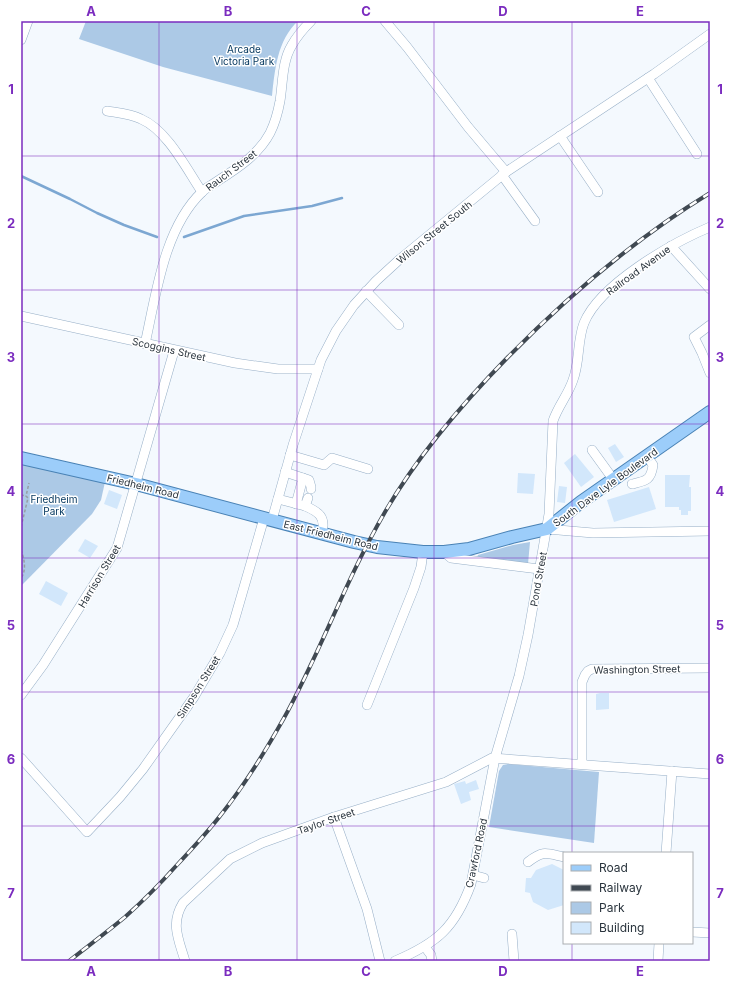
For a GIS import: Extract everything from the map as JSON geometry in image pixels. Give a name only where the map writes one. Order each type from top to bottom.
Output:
[{"type":"main road","name":"South Dave Lyle Boulevard","points":[[444,552],[469,549],[547,529],[581,502],[710,412]]},
{"type":"main road","name":"Friedheim Road","points":[[21,458],[136,484],[268,519]]},
{"type":"main road","name":"East Friedheim Road","points":[[268,519],[377,547],[423,552],[444,552]]},
{"type":"street","points":[[22,35],[28,21]]},
{"type":"street","name":"Rauch Street","points":[[145,344],[162,269],[175,231],[183,214],[202,192],[233,171],[258,151],[269,134],[275,119],[280,102],[285,62],[292,45],[311,21]]},
{"type":"street","points":[[385,21],[477,137],[535,221]]},
{"type":"street","name":"Wilson Street South","points":[[268,519],[278,499],[290,455],[321,360],[336,331],[366,291],[400,259],[504,174],[648,78],[710,34]]},
{"type":"street","points":[[648,78],[697,154]]},
{"type":"street","points":[[108,112],[141,119],[163,134],[202,192]]},
{"type":"street","points":[[560,136],[598,192]]},
{"type":"street","name":"Railroad Avenue","points":[[563,398],[576,373],[581,332],[584,322],[601,298],[642,265],[671,246],[710,227]]},
{"type":"street","points":[[671,246],[710,289]]},
{"type":"street","points":[[366,291],[399,325]]},
{"type":"street","name":"Scoggins Street","points":[[21,316],[235,363],[271,368],[318,369]]},
{"type":"street","points":[[710,325],[694,337],[710,373]]},
{"type":"street","name":"Harrison Street","points":[[21,695],[43,665],[114,554],[122,535],[174,350]]},
{"type":"street","name":"Pond Street","points":[[495,758],[519,676],[528,635],[550,505],[553,421],[563,398]]},
{"type":"street","points":[[592,450],[614,480]]},
{"type":"street","points":[[290,455],[324,465],[332,458],[368,469]]},
{"type":"street","points":[[632,484],[646,480],[650,476],[653,465],[647,456]]},
{"type":"street","points":[[285,472],[309,480],[311,487],[305,499]]},
{"type":"street","points":[[303,478],[305,499],[317,511],[323,521],[322,533]]},
{"type":"street","points":[[278,499],[305,499]]},
{"type":"street","name":"Simpson Street","points":[[21,758],[87,832],[120,797],[143,769],[194,697],[220,652],[233,625],[268,519]]},
{"type":"street","points":[[547,529],[593,533],[710,531]]},
{"type":"street","points":[[366,705],[414,588],[419,573],[423,552]]},
{"type":"street","name":"East Friedheim Road","points":[[444,552],[451,558],[539,570]]},
{"type":"street","name":"Washington Street","points":[[582,764],[582,682],[588,671],[592,669],[710,668]]},
{"type":"street","points":[[495,758],[710,774]]},
{"type":"street","name":"Taylor Street","points":[[185,961],[177,935],[176,915],[183,903],[230,859],[262,843],[334,817],[446,782],[495,758]]},
{"type":"street","name":"Crawford Road","points":[[395,961],[425,947],[437,938],[446,929],[464,903],[473,875],[495,758]]},
{"type":"street","points":[[666,852],[672,771]]},
{"type":"street","points":[[334,817],[367,909],[380,961]]},
{"type":"street","points":[[528,862],[538,854],[546,853],[563,857]]},
{"type":"street","points":[[473,875],[484,878]]},
{"type":"street","points":[[693,932],[710,933]]},
{"type":"street","points":[[512,934],[514,961]]},
{"type":"street","points":[[658,961],[659,944]]},
{"type":"street","points":[[425,947],[432,961]]},
{"type":"path","points":[[21,527],[28,498],[26,496],[29,483]]},
{"type":"path","points":[[21,495],[26,496]]},
{"type":"path","points":[[21,550],[25,566],[21,578]]},
{"type":"green space","name":"Arcade Victoria Park","points":[[86,21],[298,21],[291,29],[281,46],[274,76],[272,96],[163,67],[79,39]]},
{"type":"green space","name":"Friedheim Park","points":[[21,463],[105,482],[101,500],[92,514],[21,586]]},
{"type":"green space","points":[[530,542],[528,564],[477,557],[478,555],[513,545]]},
{"type":"green space","points":[[508,764],[599,772],[594,843],[489,827],[499,771],[503,765]]},
{"type":"building","points":[[615,444],[624,457],[616,462],[608,448]]},
{"type":"building","points":[[575,454],[594,477],[581,487],[564,463]]},
{"type":"building","points":[[518,473],[535,474],[533,494],[517,493]]},
{"type":"building","points":[[665,475],[690,475],[689,487],[691,487],[691,511],[688,511],[688,515],[681,515],[681,510],[679,510],[679,507],[665,507]]},
{"type":"building","points":[[559,486],[567,487],[565,503],[557,502]]},
{"type":"building","points":[[649,487],[656,509],[614,522],[607,500]]},
{"type":"building","points":[[109,490],[122,495],[117,509],[104,504]]},
{"type":"building","points":[[85,539],[98,546],[90,558],[78,551]]},
{"type":"building","points":[[46,581],[68,593],[61,606],[39,594]]},
{"type":"building","points":[[609,693],[609,709],[596,710],[596,694]]},
{"type":"building","points":[[476,780],[479,789],[469,792],[471,800],[461,804],[454,784],[465,781],[466,784]]},
{"type":"building","points":[[552,864],[563,870],[563,905],[548,910],[533,902],[530,893],[525,892],[526,878],[531,878],[536,870]]},
{"type":"waterway","points":[[21,176],[97,213],[157,237]]},
{"type":"waterway","points":[[184,237],[244,216],[312,206],[342,198]]},
{"type":"railway","points":[[69,961],[125,917],[151,892],[204,836],[237,793],[284,718],[310,667],[371,537],[398,491],[426,450],[474,393],[508,357],[579,290],[630,248],[683,210],[710,193]]}]
